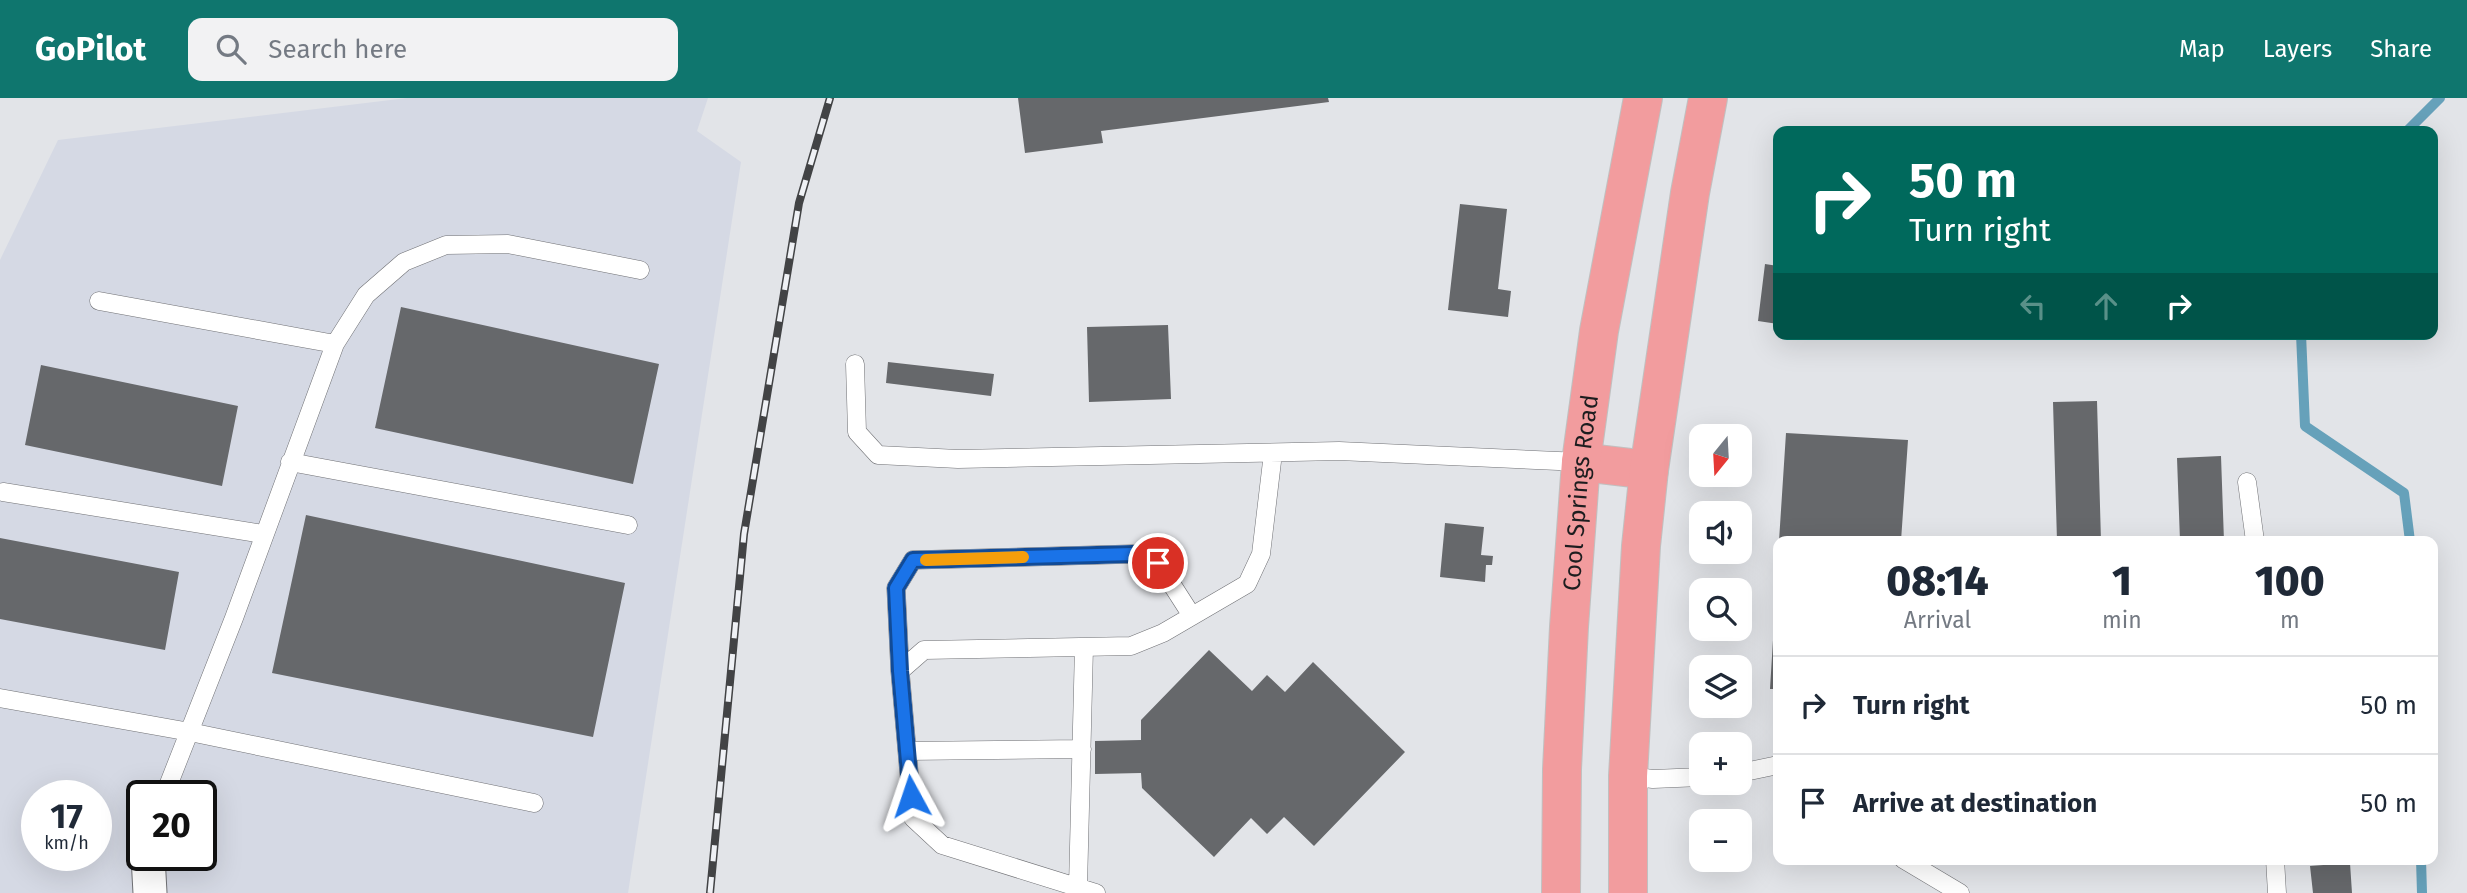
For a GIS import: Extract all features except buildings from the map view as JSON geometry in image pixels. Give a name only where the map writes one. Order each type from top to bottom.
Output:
[{"type":"main road","name":"Cool Springs Road","points":[[1561,893],[1562,769],[1581,462],[1599,331],[1643,98]]},
{"type":"main road","points":[[1628,893],[1628,776],[1641,546],[1649,470],[1690,193],[1708,98]]},
{"type":"main road","points":[[1581,462],[1649,470]]},
{"type":"street","points":[[148,871],[149,893]]},
{"type":"lane","points":[[170,780],[335,344],[366,295],[404,261],[446,245],[508,244],[640,270]]},
{"type":"lane","points":[[99,301],[335,344]]},
{"type":"lane","points":[[855,364],[858,432],[878,455],[958,459],[1339,451],[1581,462]]},
{"type":"lane","points":[[900,671],[924,650],[1132,646],[1163,634],[1247,584],[1261,554],[1273,453]]},
{"type":"lane","points":[[290,462],[628,525]]},
{"type":"lane","points":[[2247,481],[2254,536]]},
{"type":"lane","points":[[3,492],[263,534]]},
{"type":"lane","points":[[1096,893],[942,845],[913,818],[900,671],[896,588],[913,560],[1133,554],[1158,563],[1192,617]]},
{"type":"lane","points":[[1078,887],[1084,647]]},
{"type":"lane","points":[[0,698],[190,732],[534,803]]},
{"type":"lane","points":[[907,751],[1082,748]]},
{"type":"lane","points":[[1752,770],[1773,766]]},
{"type":"lane","points":[[1628,776],[1653,779],[1689,778]]},
{"type":"lane","points":[[1913,865],[1959,893]]},
{"type":"lane","points":[[2275,865],[2277,893]]},
{"type":"shaded area","points":[[407,98],[708,98],[697,131],[741,162],[628,893],[0,893],[0,260],[58,140]]},
{"type":"waterway","points":[[2412,126],[2440,98]]},
{"type":"waterway","points":[[2301,340],[2305,426],[2404,493],[2409,536]]},
{"type":"waterway","points":[[2421,865],[2422,893]]},
{"type":"railway","points":[[710,893],[744,534],[799,203],[830,98]]},
{"type":"slow traffic","points":[[926,560],[1023,557]]},
{"type":"route","points":[[911,796],[896,588],[913,560],[1133,554],[1158,563]]}]
